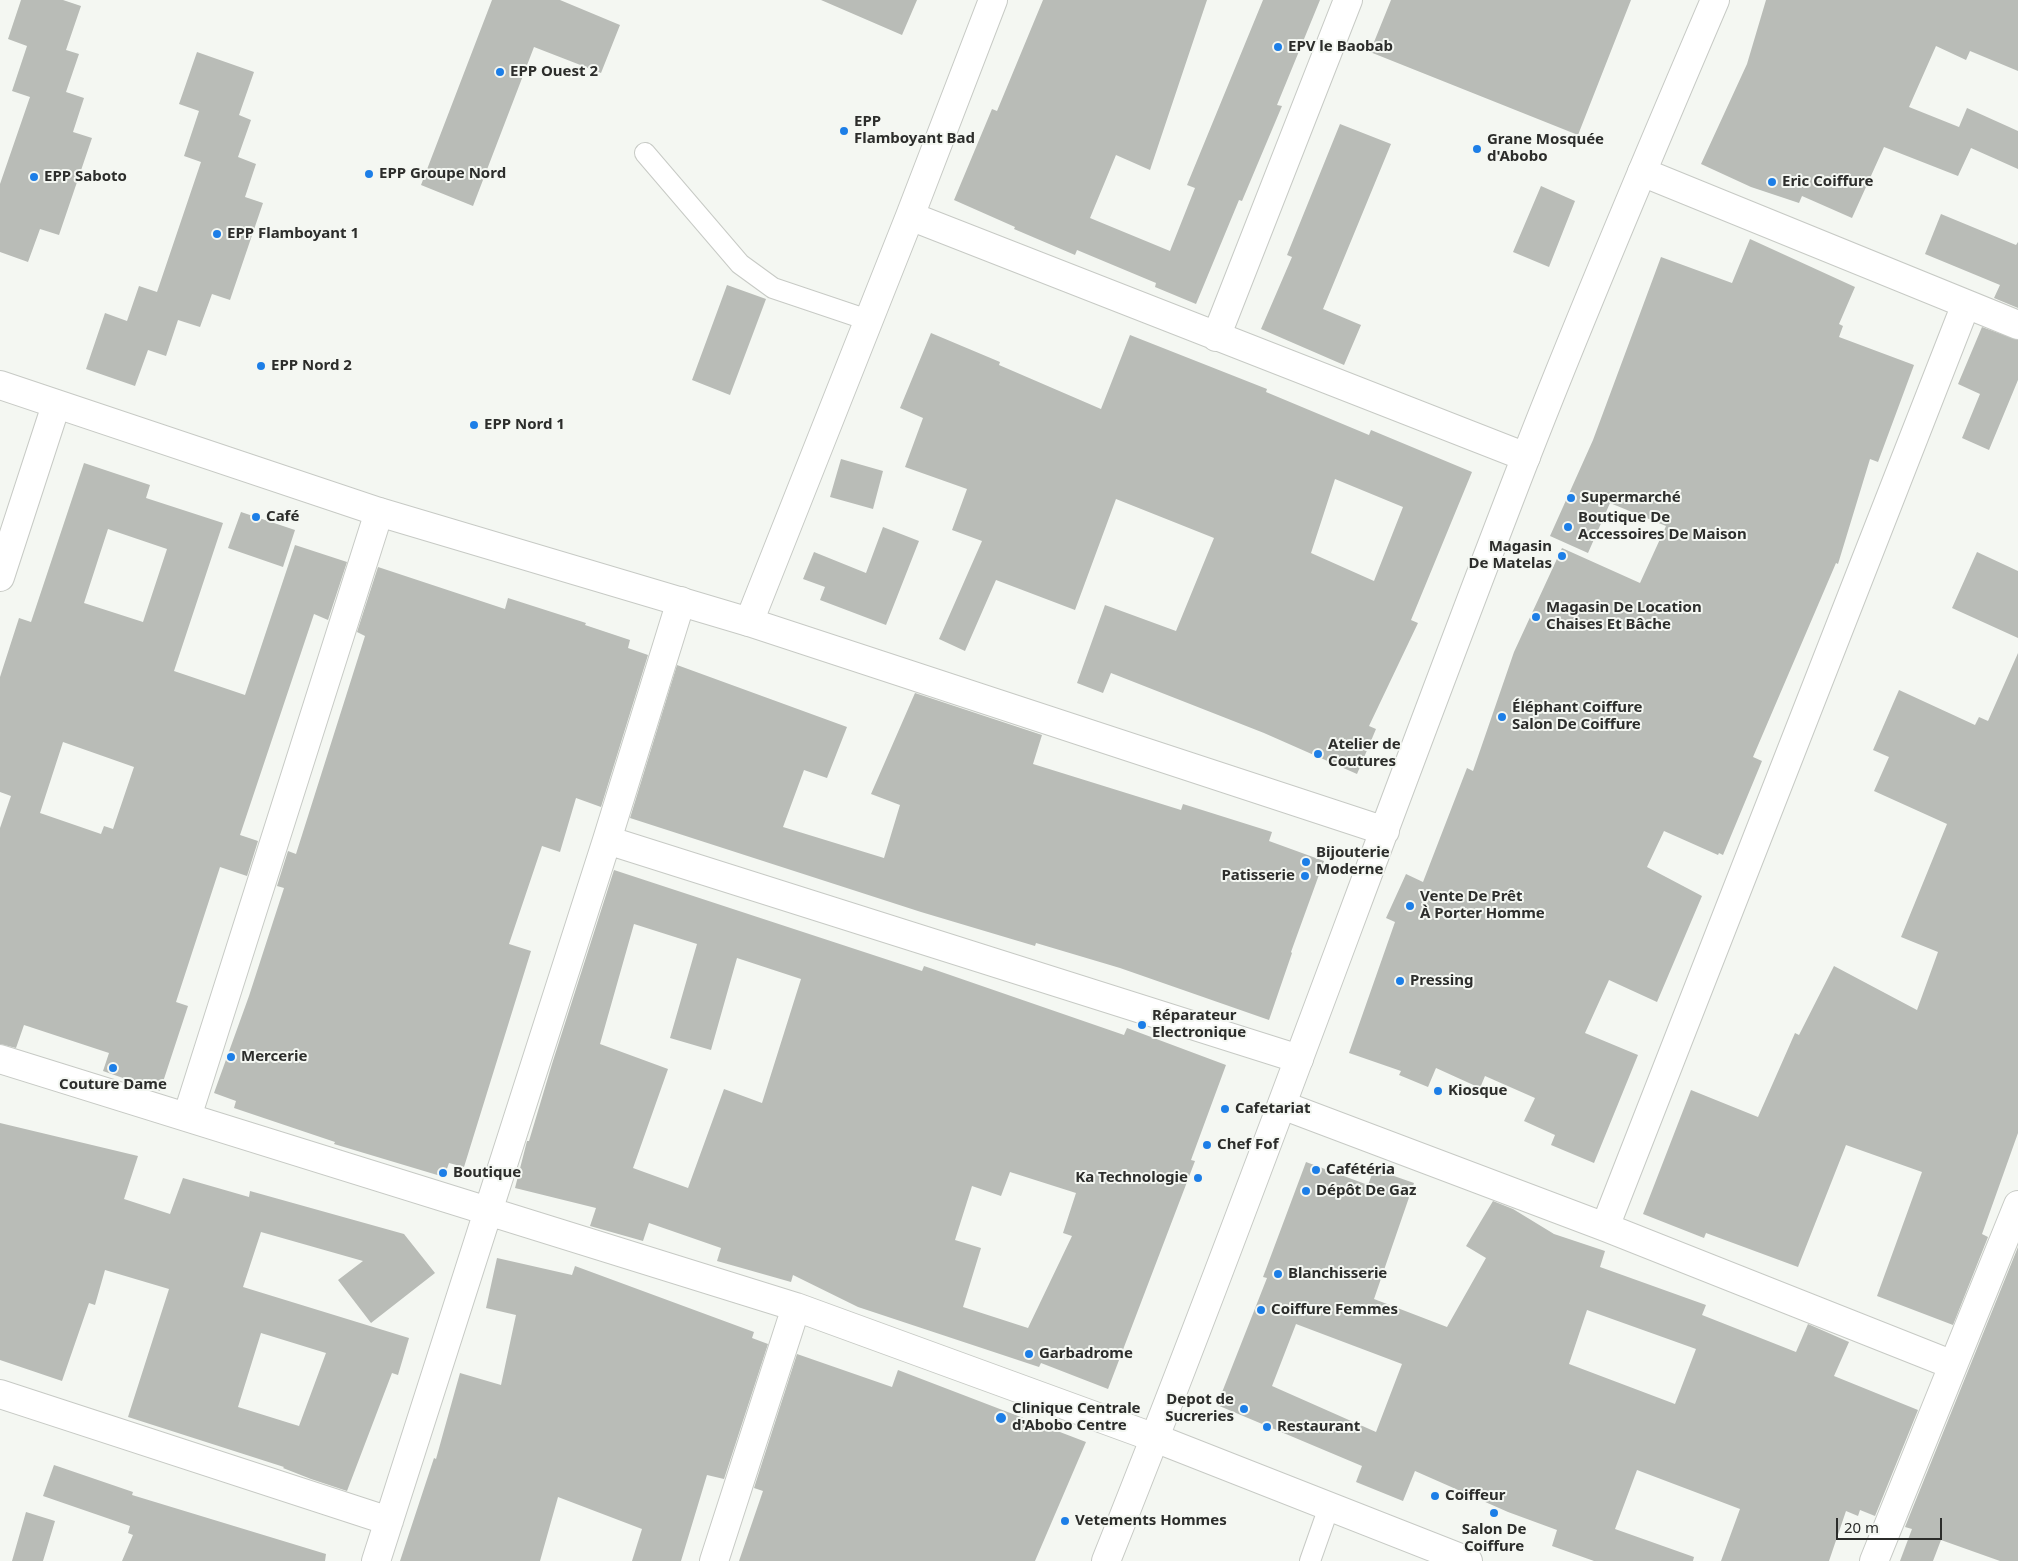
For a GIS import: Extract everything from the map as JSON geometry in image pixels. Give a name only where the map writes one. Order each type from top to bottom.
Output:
[{"type":"street","points":[[749,622],[910,216],[993,0]]},
{"type":"street","points":[[1216,336],[1348,0]]},
{"type":"street","points":[[1106,1561],[1155,1438],[1526,457],[1642,172],[1716,0]]},
{"type":"street","points":[[1642,172],[2018,325]]},
{"type":"street","points":[[910,216],[1526,457]]},
{"type":"street","points":[[1605,1227],[1966,304]]},
{"type":"street","points":[[0,385],[379,512],[749,622],[1384,831]]},
{"type":"street","points":[[0,577],[56,405]]},
{"type":"street","points":[[187,1117],[379,512]]},
{"type":"street","points":[[376,1561],[607,840],[681,601]]},
{"type":"street","points":[[607,840],[1299,1059]]},
{"type":"street","points":[[0,1059],[796,1307],[1155,1438],[1468,1561]]},
{"type":"street","points":[[1282,1104],[1605,1227],[1953,1365]]},
{"type":"street","points":[[1874,1561],[2018,1204]]},
{"type":"street","points":[[714,1561],[796,1307]]},
{"type":"street","points":[[0,1394],[389,1521]]},
{"type":"lane","points":[[646,153],[740,264],[773,288],[868,320]]},
{"type":"lane","points":[[1310,1561],[1329,1507]]},
{"type":"building","points":[[21,0],[63,0],[81,6],[66,50],[79,54],[66,92],[84,98],[73,132],[92,138],[59,235],[40,229],[28,262],[0,252],[0,184],[30,97],[12,91],[27,46],[8,39]]},
{"type":"building","points":[[492,0],[560,0],[620,25],[601,73],[534,47],[473,206],[421,185]]},
{"type":"building","points":[[821,0],[917,0],[902,35]]},
{"type":"building","points":[[1043,0],[1207,0],[1150,170],[1116,155],[1090,218],[1170,251],[1195,188],[1187,185],[1263,0],[1320,0],[1277,105],[1282,106],[1242,201],[1239,200],[1196,304],[1155,287],[1156,283],[1077,250],[1075,255],[1014,229],[1015,227],[954,200],[992,109],[997,111]]},
{"type":"building","points":[[1391,0],[1631,0],[1578,135],[1370,52]]},
{"type":"building","points":[[1766,0],[2018,0],[2018,71],[1970,51],[1966,60],[1936,46],[1909,107],[1959,127],[1967,108],[2018,131],[2018,169],[1971,148],[1958,176],[1884,147],[1852,218],[1802,196],[1799,203],[1751,187],[1701,164],[1747,64]]},
{"type":"building","points":[[197,52],[254,72],[239,115],[251,120],[238,157],[256,164],[245,197],[263,203],[230,300],[212,294],[200,327],[178,320],[166,356],[148,350],[135,386],[86,369],[105,313],[127,321],[139,286],[157,292],[201,162],[184,156],[199,111],[179,104]]},
{"type":"building","points":[[1340,124],[1391,144],[1323,309],[1361,325],[1344,365],[1261,329],[1292,257],[1287,255]]},
{"type":"building","points":[[1541,186],[1575,201],[1549,267],[1513,252]]},
{"type":"building","points":[[1941,214],[2016,245],[2018,242],[2018,308],[1994,298],[2000,285],[1925,254]]},
{"type":"building","points":[[1750,239],[1855,287],[1839,324],[1843,326],[1839,337],[1914,365],[1878,462],[1870,459],[1838,564],[1836,563],[1753,757],[1762,761],[1723,855],[1719,853],[1718,855],[1664,831],[1647,867],[1702,896],[1657,1002],[1609,980],[1585,1033],[1638,1055],[1594,1163],[1551,1145],[1555,1135],[1524,1121],[1535,1098],[1485,1076],[1480,1088],[1436,1068],[1428,1087],[1399,1075],[1401,1071],[1349,1053],[1395,922],[1386,918],[1406,874],[1423,882],[1467,768],[1473,771],[1514,652],[1562,548],[1640,583],[1666,526],[1610,503],[1588,553],[1550,536],[1593,440],[1661,257],[1732,283]]},
{"type":"building","points":[[727,285],[766,299],[730,395],[692,380]]},
{"type":"building","points":[[1982,327],[2018,340],[2018,380],[1989,450],[1962,438],[1980,394],[1958,384]]},
{"type":"building","points":[[931,333],[1000,362],[999,365],[1101,409],[1130,335],[1267,389],[1266,392],[1369,435],[1371,430],[1472,472],[1411,620],[1418,623],[1369,726],[1376,729],[1357,774],[1264,733],[1111,673],[1103,693],[1077,683],[1105,605],[1176,631],[1214,538],[1116,499],[1075,610],[996,580],[965,651],[939,639],[982,541],[952,530],[967,489],[905,467],[923,418],[900,408]],"holes":[[[1335,479],[1403,507],[1374,581],[1311,553]]]},
{"type":"building","points":[[841,459],[883,471],[873,509],[830,497]]},
{"type":"building","points":[[84,463],[150,485],[146,498],[223,523],[174,671],[245,695],[295,545],[347,562],[328,620],[314,614],[240,835],[258,841],[247,876],[220,867],[176,1002],[188,1006],[160,1091],[103,1071],[109,1053],[24,1025],[16,1048],[0,1044],[0,828],[11,796],[0,792],[0,677],[19,618],[31,622]],"holes":[[[108,529],[167,549],[143,622],[84,603]],[[63,742],[134,767],[113,829],[104,826],[101,834],[40,813]]]},
{"type":"building","points":[[241,512],[295,530],[283,567],[228,548]]},
{"type":"building","points":[[883,527],[919,541],[886,625],[820,600],[825,587],[803,579],[814,552],[866,573]]},
{"type":"building","points":[[1977,552],[2018,571],[2018,638],[1952,608]]},
{"type":"building","points":[[378,567],[505,609],[508,598],[586,623],[585,625],[630,640],[628,648],[648,655],[601,807],[576,798],[560,852],[542,846],[509,944],[531,951],[464,1167],[449,1163],[444,1177],[334,1144],[335,1142],[234,1108],[236,1101],[214,1093],[249,996],[284,888],[277,886],[288,851],[296,854],[365,636],[357,632]]},
{"type":"building","points":[[2018,653],[2018,1133],[1982,1234],[1988,1237],[1953,1325],[1877,1296],[1922,1172],[1846,1145],[1798,1267],[1706,1233],[1704,1238],[1643,1214],[1691,1090],[1758,1117],[1795,1033],[1799,1035],[1834,966],[1917,1010],[1938,952],[1901,937],[1947,824],[1874,791],[1889,757],[1873,750],[1899,690],[1975,725],[1979,717],[1988,721]]},
{"type":"building","points":[[677,665],[847,727],[827,778],[804,770],[783,827],[884,858],[900,805],[871,794],[915,693],[1042,735],[1033,764],[1181,810],[1183,804],[1272,832],[1269,841],[1324,861],[1269,1020],[1120,968],[1036,943],[1035,946],[921,912],[630,818]]},
{"type":"building","points":[[614,870],[922,971],[924,966],[1124,1035],[1127,1028],[1226,1065],[1191,1160],[1195,1161],[1108,1389],[1041,1363],[1039,1367],[858,1307],[793,1275],[791,1282],[717,1261],[721,1248],[649,1223],[643,1241],[590,1226],[596,1208],[515,1188],[527,1141],[529,1141]],"holes":[[[634,924],[697,944],[670,1038],[711,1050],[737,958],[801,979],[762,1103],[724,1089],[688,1188],[633,1168],[668,1069],[600,1044]],[[1010,1172],[1076,1193],[1063,1233],[1072,1236],[1028,1328],[963,1307],[981,1248],[955,1240],[972,1186],[1001,1196]]]},
{"type":"building","points":[[0,1123],[138,1156],[124,1199],[170,1214],[183,1178],[249,1197],[250,1191],[404,1234],[435,1273],[371,1323],[338,1280],[363,1261],[261,1232],[243,1287],[409,1338],[398,1375],[392,1373],[347,1491],[311,1479],[284,1467],[128,1417],[169,1289],[105,1270],[95,1305],[89,1303],[62,1381],[0,1360]],"holes":[[[261,1333],[326,1353],[299,1426],[238,1407]]]},
{"type":"building","points":[[1306,1162],[1368,1185],[1374,1169],[1414,1183],[1374,1299],[1447,1327],[1486,1258],[1466,1246],[1493,1201],[1513,1209],[1554,1234],[1605,1251],[1600,1267],[1706,1305],[1702,1315],[1796,1352],[1808,1324],[1849,1342],[1834,1376],[1918,1410],[1875,1516],[1860,1510],[1858,1516],[1846,1511],[1829,1561],[1721,1561],[1740,1509],[1637,1470],[1615,1529],[1694,1557],[1693,1561],[1594,1561],[1552,1546],[1557,1530],[1508,1512],[1415,1471],[1403,1501],[1356,1482],[1362,1466],[1217,1405],[1267,1278],[1263,1277]],"holes":[[[1587,1310],[1696,1349],[1675,1404],[1569,1364]],[[1296,1324],[1402,1364],[1376,1432],[1272,1386]]]},
{"type":"building","points":[[2018,1247],[2018,1561],[2000,1561],[1941,1540],[1933,1561],[1900,1561],[1912,1529],[1905,1527]]},
{"type":"building","points":[[497,1258],[572,1275],[575,1266],[754,1332],[752,1338],[768,1344],[724,1479],[707,1475],[681,1561],[632,1561],[642,1529],[558,1497],[540,1561],[400,1561],[434,1458],[436,1459],[460,1373],[501,1385],[516,1315],[486,1308]]},
{"type":"building","points":[[797,1354],[892,1387],[898,1370],[1086,1442],[1035,1561],[739,1561],[763,1491],[754,1488]]},
{"type":"building","points":[[54,1465],[133,1492],[132,1495],[326,1554],[325,1561],[122,1561],[133,1535],[128,1533],[130,1526],[43,1496]]},
{"type":"building","points":[[26,1512],[55,1521],[43,1561],[12,1561]]},
{"type":"place","name":"EPV le Baobab","points":[[1278,47]]},
{"type":"place","name":"EPP Ouest 2","points":[[500,72]]},
{"type":"place","name":"EPP Flamboyant Bad","points":[[844,131]]},
{"type":"place","name":"Grane Mosquée d'Abobo","points":[[1477,149]]},
{"type":"place","name":"EPP Groupe Nord","points":[[369,174]]},
{"type":"place","name":"EPP Saboto","points":[[34,177]]},
{"type":"place","name":"Eric Coiffure","points":[[1772,182]]},
{"type":"place","name":"EPP Flamboyant 1","points":[[217,234]]},
{"type":"place","name":"EPP Nord 2","points":[[261,366]]},
{"type":"place","name":"EPP Nord 1","points":[[474,425]]},
{"type":"place","name":"Supermarché","points":[[1571,498]]},
{"type":"place","name":"Café","points":[[256,517]]},
{"type":"place","name":"Boutique De Accessoires De Maison","points":[[1568,527]]},
{"type":"place","name":"Magasin De Matelas","points":[[1562,556]]},
{"type":"place","name":"Magasin De Location Chaises Et Bâche","points":[[1536,617]]},
{"type":"place","name":"Éléphant Coiffure Salon De Coiffure","points":[[1502,717]]},
{"type":"place","name":"Atelier de Coutures","points":[[1318,754]]},
{"type":"place","name":"Bijouterie Moderne","points":[[1306,862]]},
{"type":"place","name":"Patisserie","points":[[1305,876]]},
{"type":"place","name":"Vente De Prêt À Porter Homme","points":[[1410,906]]},
{"type":"place","name":"Pressing","points":[[1400,981]]},
{"type":"place","name":"Réparateur Electronique","points":[[1142,1025]]},
{"type":"place","name":"Mercerie","points":[[231,1057]]},
{"type":"place","name":"Couture Dame","points":[[113,1068]]},
{"type":"place","name":"Kiosque","points":[[1438,1091]]},
{"type":"place","name":"Cafetariat","points":[[1225,1109]]},
{"type":"place","name":"Chef Fof","points":[[1207,1145]]},
{"type":"place","name":"Cafétéria","points":[[1316,1170]]},
{"type":"place","name":"Boutique","points":[[443,1173]]},
{"type":"place","name":"Ka Technologie","points":[[1198,1178]]},
{"type":"place","name":"Dépôt De Gaz","points":[[1306,1191]]},
{"type":"place","name":"Blanchisserie","points":[[1278,1274]]},
{"type":"place","name":"Coiffure Femmes","points":[[1261,1310]]},
{"type":"place","name":"Garbadrome","points":[[1029,1354]]},
{"type":"place","name":"Depot de Sucreries","points":[[1244,1409]]},
{"type":"place","name":"Clinique Centrale d'Abobo Centre","points":[[1001,1418]]},
{"type":"place","name":"Restaurant","points":[[1267,1427]]},
{"type":"place","name":"Coiffeur","points":[[1435,1496]]},
{"type":"place","name":"Salon De Coiffure","points":[[1494,1513]]},
{"type":"place","name":"Vetements Hommes","points":[[1065,1521]]}]
